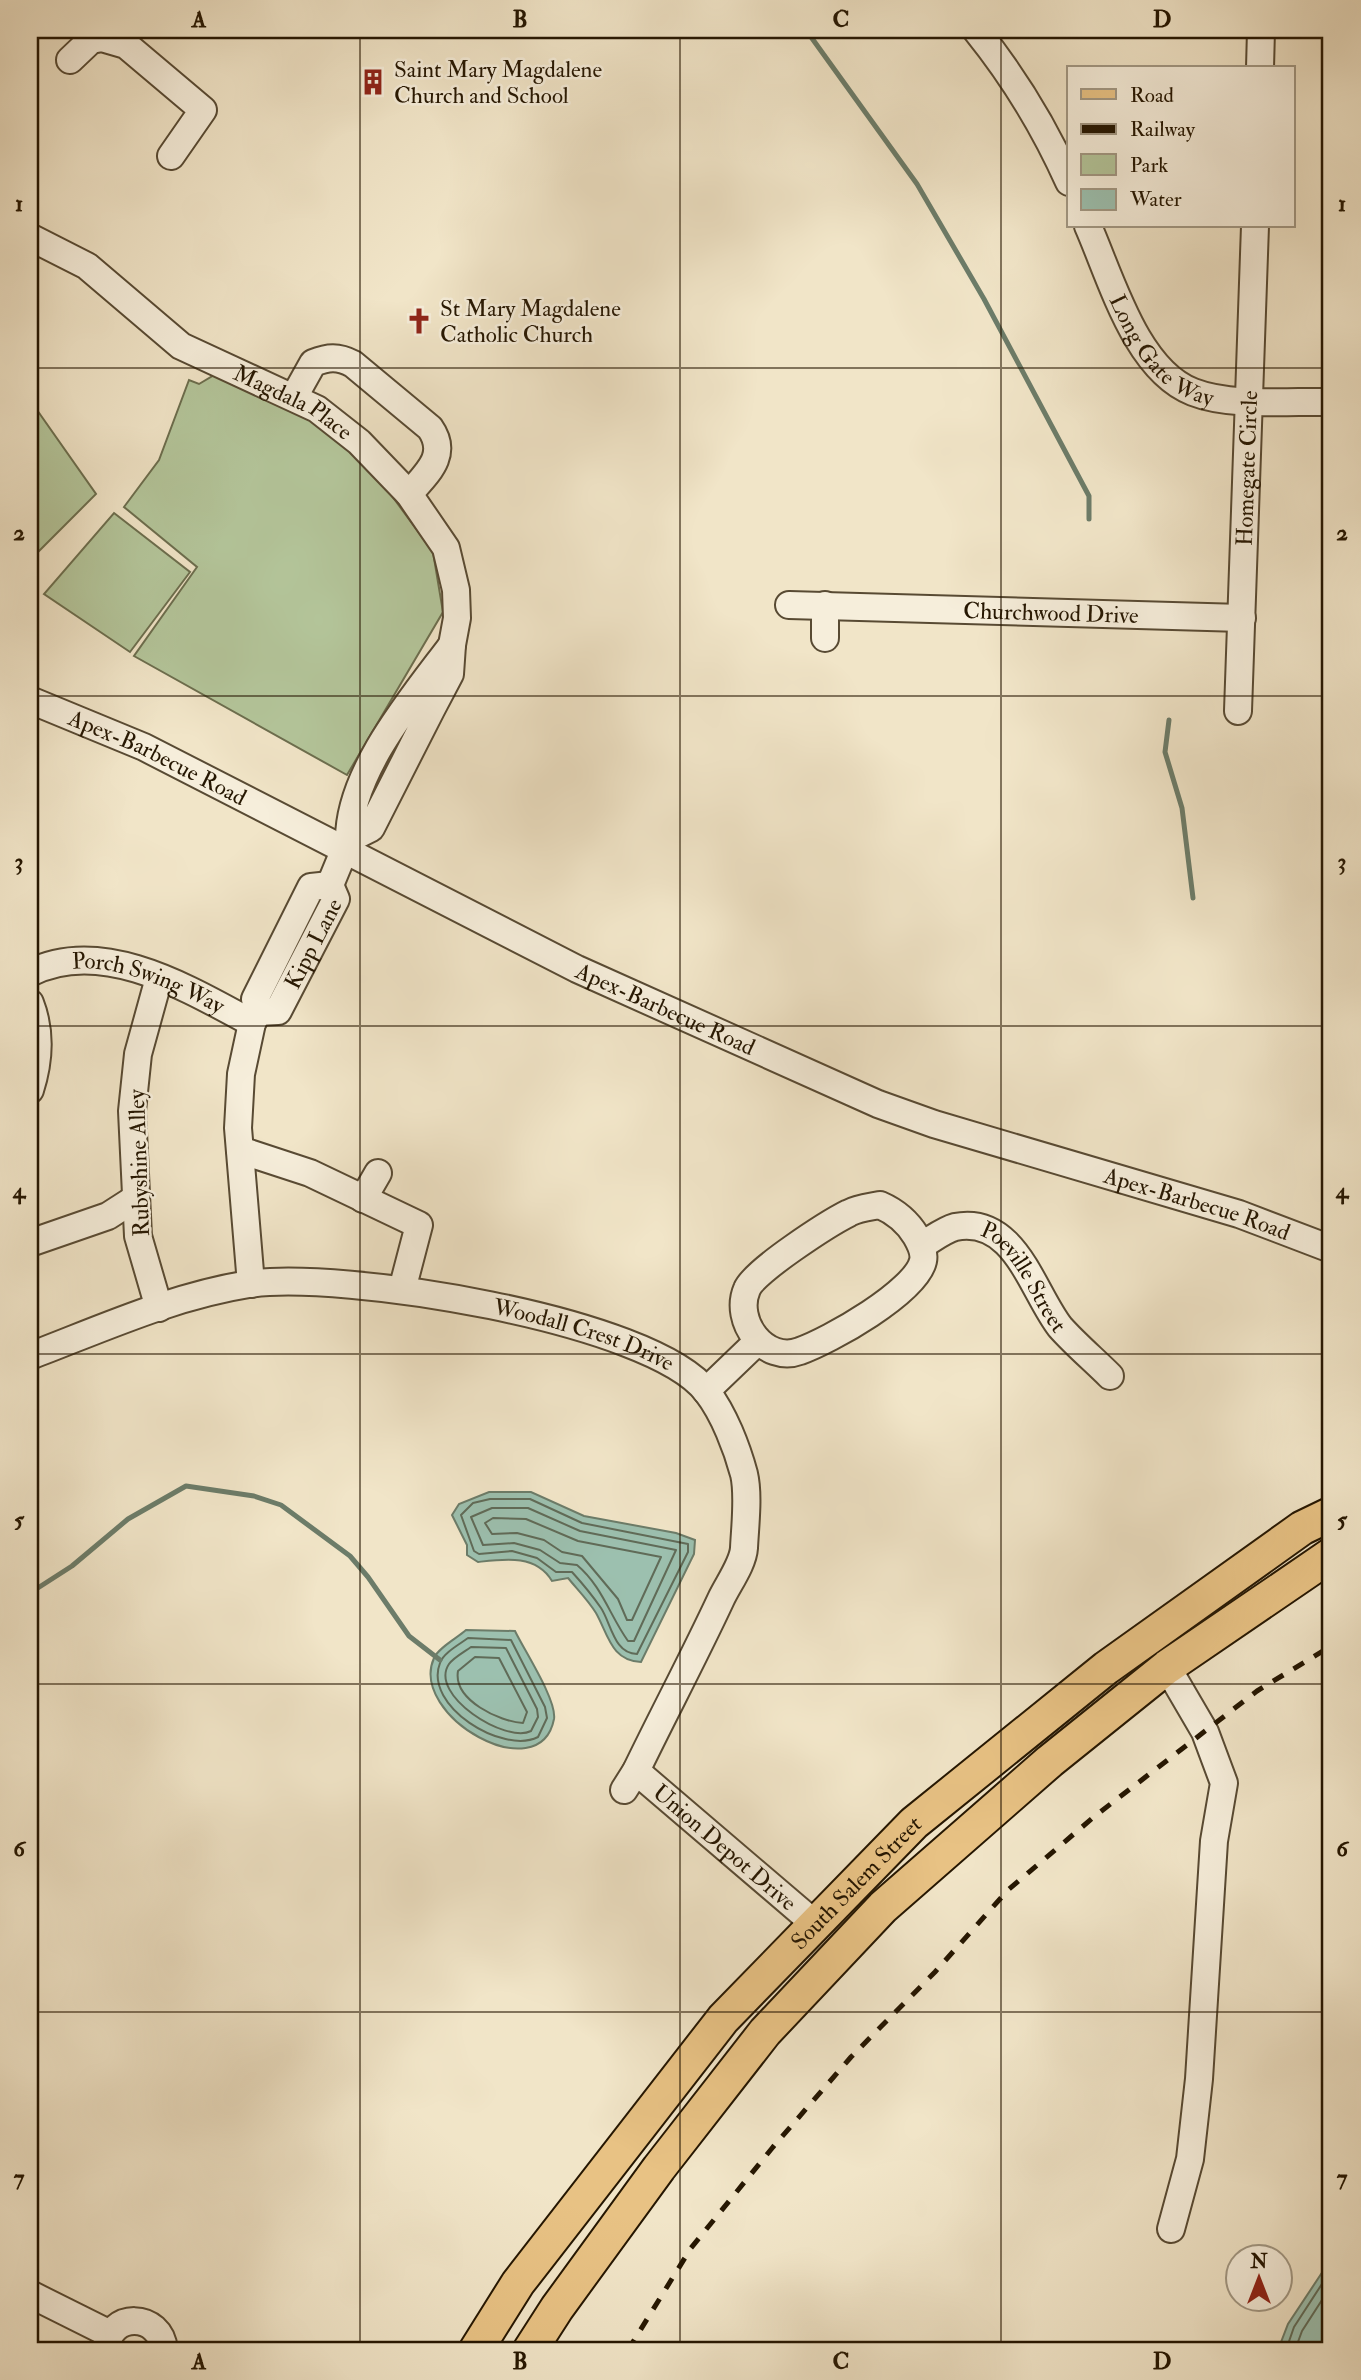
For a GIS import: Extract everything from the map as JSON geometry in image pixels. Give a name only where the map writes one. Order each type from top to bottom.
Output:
[{"type":"main road","name":"South Salem Street","points":[[476,2350],[518,2283],[723,2019],[914,1823],[1095,1676],[1302,1528],[1331,1514]]},
{"type":"main road","name":"South Salem Street","points":[[530,2350],[557,2308],[659,2168],[774,2022],[883,1907],[1050,1761],[1167,1667],[1331,1555]]},
{"type":"street","points":[[976,30],[1021,90],[1067,178]]},
{"type":"street","points":[[1260,66],[1261,30]]},
{"type":"street","points":[[70,60],[91,40],[114,40],[126,45],[203,110],[171,156]]},
{"type":"street","name":"Long Gate Way","points":[[1089,228],[1140,343],[1158,370],[1195,393],[1249,401],[1331,402]]},
{"type":"street","name":"Homegate Circle","points":[[1238,711],[1255,228]]},
{"type":"street","name":"Magdala Place","points":[[30,237],[87,266],[181,346],[317,409],[359,442],[409,494],[446,548],[452,569],[457,618],[450,674],[371,828],[346,844]]},
{"type":"street","points":[[294,397],[313,363],[331,357],[342,358],[353,364],[430,428],[438,438],[439,452],[433,466],[409,494]]},
{"type":"street","name":"Churchwood Drive","points":[[789,605],[1242,618]]},
{"type":"street","points":[[825,605],[825,638]]},
{"type":"street","name":"Apex-Barbecue Road","points":[[30,700],[144,747],[346,844],[598,979],[878,1104],[934,1124],[1239,1214],[1331,1249]]},
{"type":"street","name":"Kipp Lane","points":[[255,1018],[278,1011],[336,899],[330,884],[346,844]]},
{"type":"street","name":"Porch Swing Way","points":[[30,973],[71,961],[115,964],[159,978],[255,1018]]},
{"type":"street","name":"Rubyshine Alley","points":[[159,978],[137,1065],[132,1111],[138,1236],[159,1308]]},
{"type":"street","points":[[30,1003],[38,1047],[30,1090]]},
{"type":"street","points":[[251,1284],[238,1128],[241,1074],[255,1018]]},
{"type":"street","points":[[240,1150],[310,1173],[419,1225],[402,1290]]},
{"type":"street","points":[[363,1199],[378,1173]]},
{"type":"street","points":[[30,1243],[108,1216],[135,1198]]},
{"type":"street","points":[[880,1205],[892,1210],[908,1224],[922,1245],[923,1261],[913,1279],[880,1307],[846,1329],[796,1353],[775,1352],[758,1341],[749,1328],[743,1308],[747,1288],[763,1270],[851,1212],[880,1205]]},
{"type":"street","name":"Poeville Street","points":[[922,1245],[954,1227],[976,1228],[997,1235],[1011,1245],[1060,1326],[1110,1376]]},
{"type":"street","name":"Woodall Crest Drive","points":[[30,1356],[159,1308],[251,1284],[346,1283],[402,1290],[594,1330],[662,1358],[706,1391],[723,1421],[744,1476],[744,1552],[630,1780]]},
{"type":"street","points":[[706,1391],[758,1341]]},
{"type":"street","points":[[1167,1667],[1205,1732],[1224,1783],[1214,1841],[1200,2065],[1190,2159],[1171,2229]]},
{"type":"street","name":"Union Depot Drive","points":[[630,1780],[815,1924]]},
{"type":"street","points":[[30,2294],[108,2342],[124,2322],[143,2321],[159,2332],[164,2350]]},
{"type":"green space","points":[[216,374],[301,413],[348,450],[381,481],[433,552],[443,612],[347,775],[134,656],[197,567],[124,507],[159,460],[189,380],[199,384]]},
{"type":"green space","points":[[30,400],[96,494],[30,560]]},
{"type":"green space","points":[[114,513],[190,572],[130,652],[44,594]]},
{"type":"water","points":[[489,1492],[531,1492],[584,1516],[676,1533],[695,1540],[694,1554],[641,1662],[623,1657],[617,1652],[593,1608],[568,1578],[552,1581],[545,1572],[528,1562],[478,1562],[467,1555],[467,1545],[452,1515],[459,1504]]},
{"type":"water","points":[[466,1630],[515,1631],[554,1711],[554,1719],[544,1739],[526,1748],[503,1747],[479,1737],[457,1722],[440,1702],[431,1680],[434,1658]]},
{"type":"water","points":[[1331,2259],[1331,2350],[1278,2350],[1288,2324]]},
{"type":"waterway","points":[[806,30],[917,184],[984,299],[1089,496],[1089,519]]},
{"type":"waterway","points":[[1169,720],[1165,752],[1182,808],[1193,898]]},
{"type":"waterway","points":[[30,1593],[72,1566],[128,1519],[186,1486],[254,1496],[281,1505],[350,1556],[409,1636],[440,1660]]},
{"type":"railway","points":[[628,2350],[691,2248],[773,2147],[851,2057],[935,1972],[1008,1890],[1095,1816],[1257,1691],[1331,1646]]},
{"type":"place","name":"Saint Mary Magdalene Church and School","points":[[373,82]]},
{"type":"place","name":"St Mary Magdalene Catholic Church","points":[[419,321]]}]
